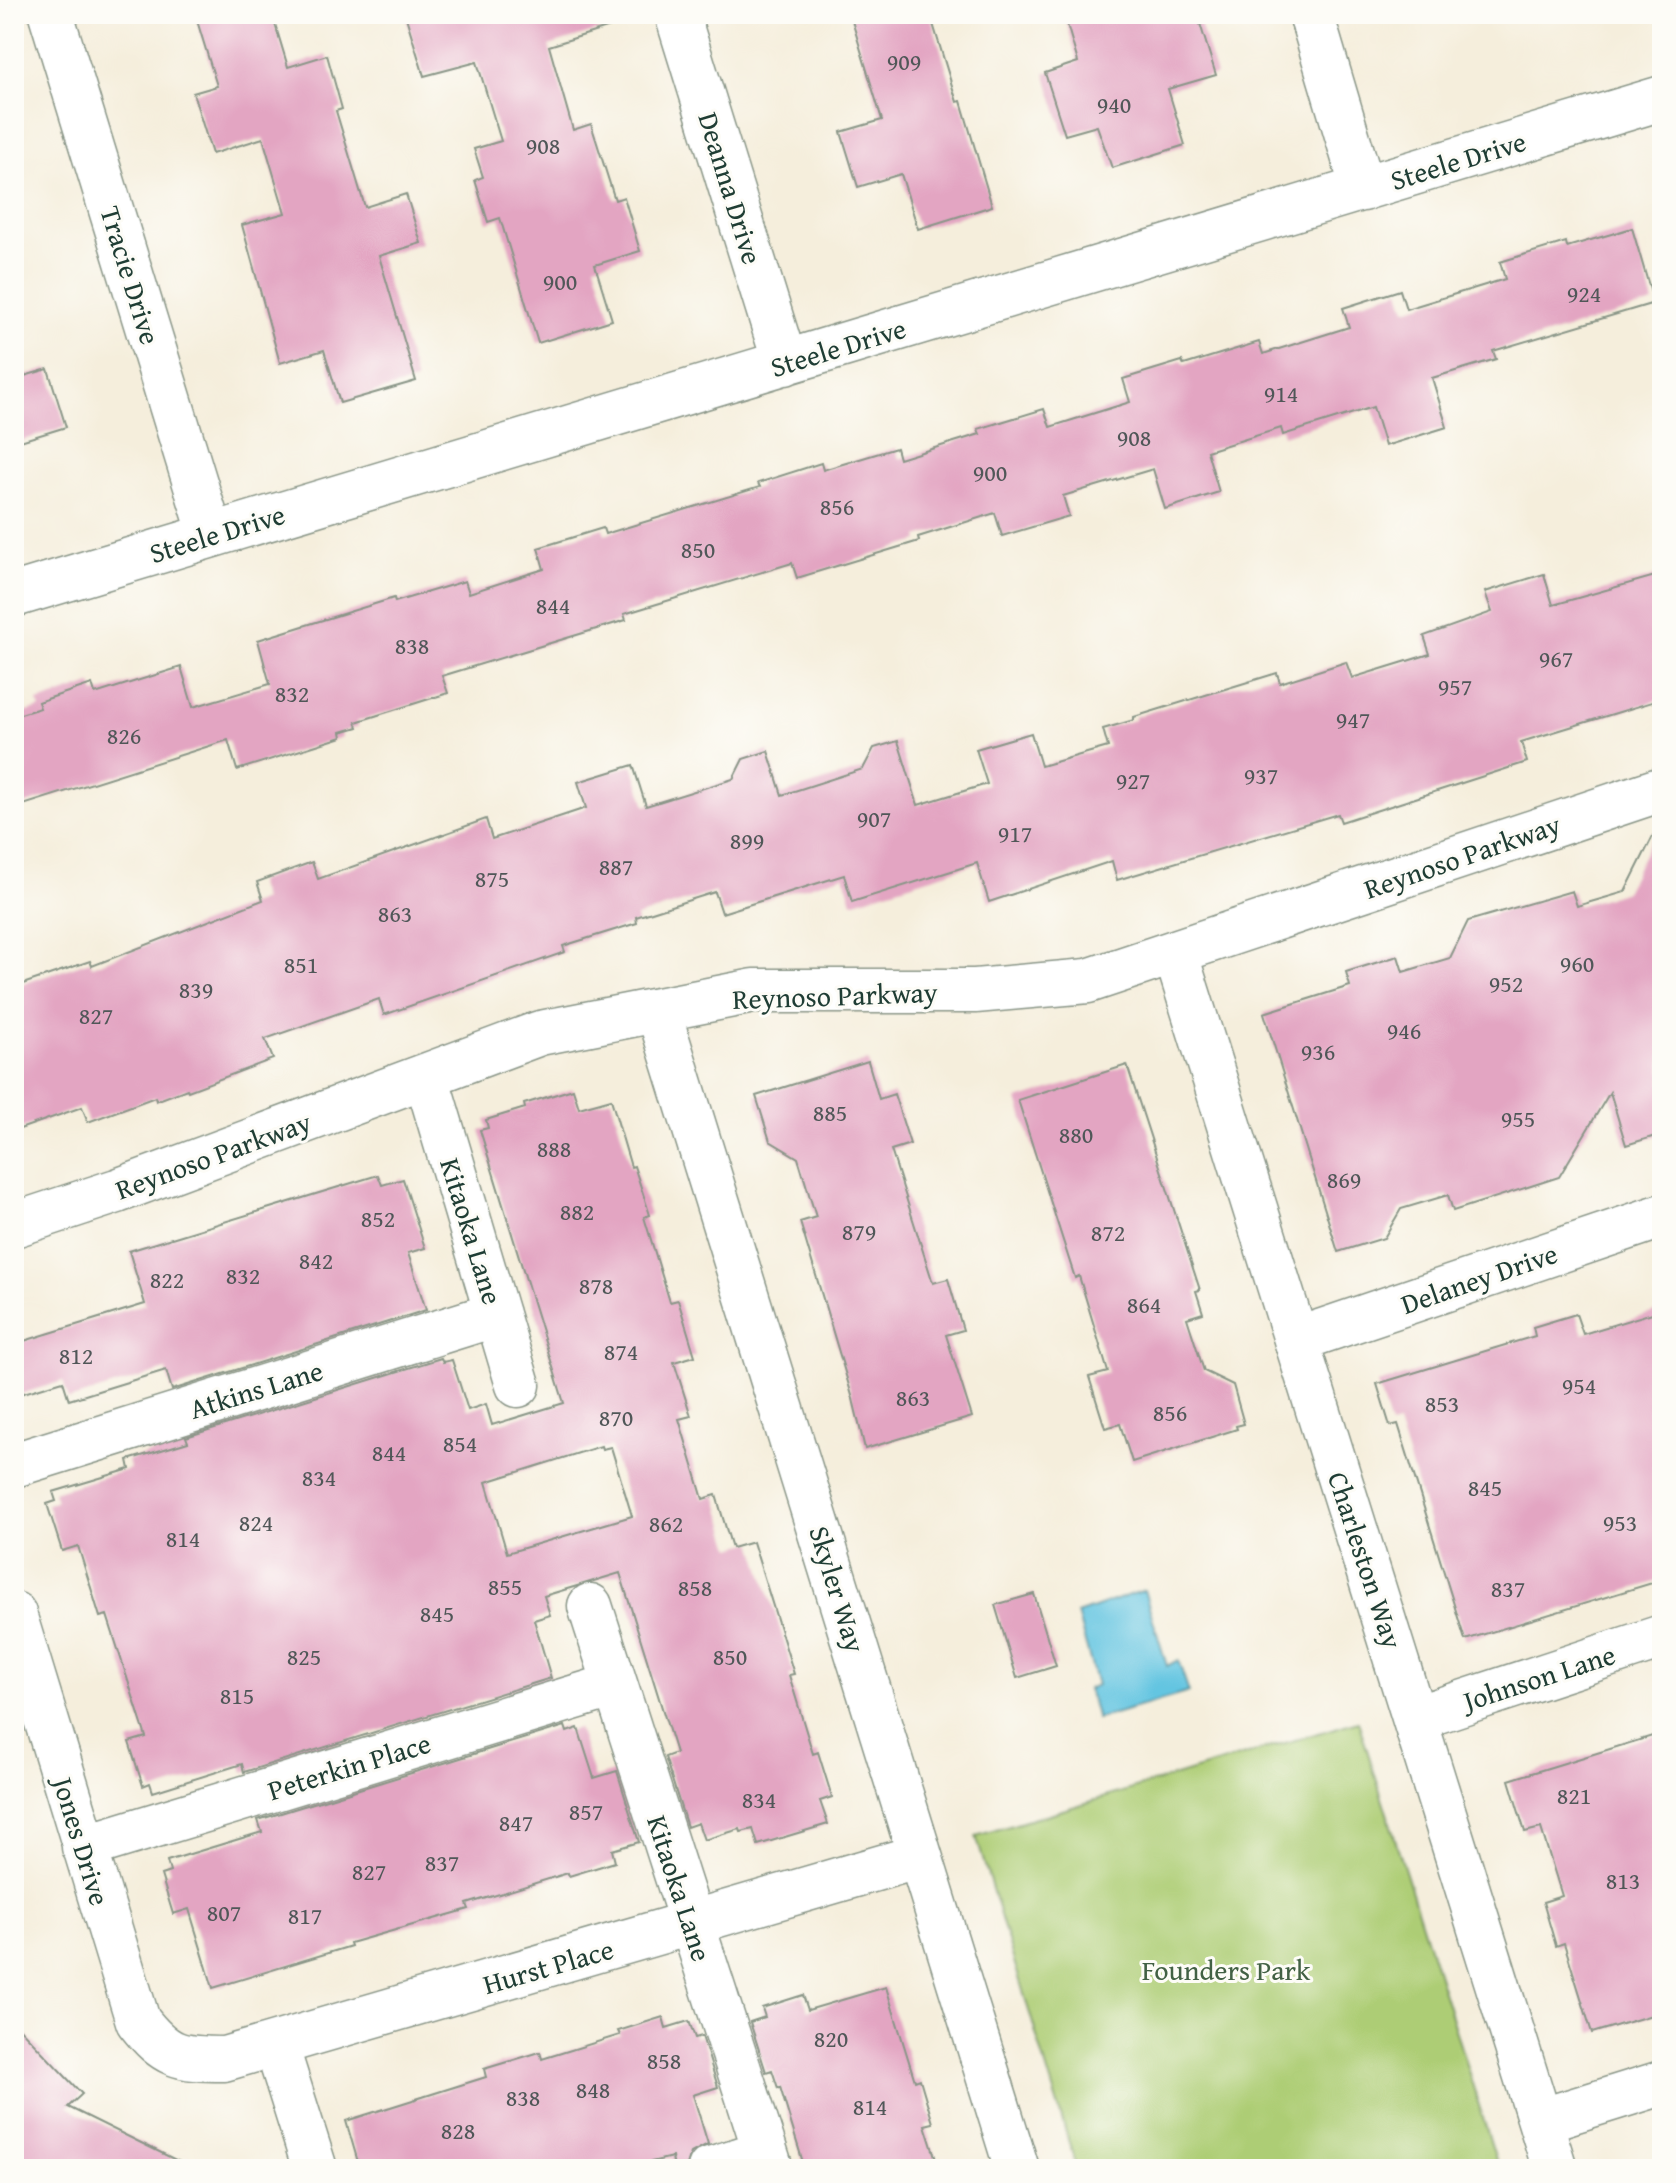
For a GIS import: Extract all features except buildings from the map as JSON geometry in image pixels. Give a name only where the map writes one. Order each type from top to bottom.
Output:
[{"type":"street","name":"Tracie Drive","points":[[51,14],[211,535]]},
{"type":"street","name":"Deanna Drive","points":[[677,14],[785,363]]},
{"type":"street","points":[[1311,14],[1363,189]]},
{"type":"street","name":"Steele Drive","points":[[14,595],[1662,98]]},
{"type":"street","name":"Reynoso Parkway","points":[[14,1225],[117,1191],[540,1033],[754,991],[975,991],[1088,981],[1662,789]]},
{"type":"street","name":"Charleston Way","points":[[1175,952],[1555,2169]]},
{"type":"street","name":"Skyler Way","points":[[658,1010],[1017,2169]]},
{"type":"street","name":"Kitaoka Lane","points":[[426,1076],[518,1385]]},
{"type":"street","name":"Delaney Drive","points":[[1296,1340],[1662,1216]]},
{"type":"street","name":"Atkins Lane","points":[[14,1465],[497,1314]]},
{"type":"street","name":"Kitaoka Lane","points":[[590,1606],[768,2160]]},
{"type":"street","name":"Jones Drive","points":[[14,1614],[138,2021],[156,2043],[173,2054]]},
{"type":"street","name":"Johnson Lane","points":[[1416,1718],[1662,1637]]},
{"type":"street","name":"Peterkin Place","points":[[84,1847],[615,1685]]},
{"type":"street","name":"Hurst Place","points":[[173,2054],[196,2059],[224,2059],[920,1856]]},
{"type":"street","points":[[276,2045],[315,2169]]},
{"type":"street","points":[[1540,2121],[1662,2083]]},
{"type":"street","points":[[710,2169],[768,2160]]},
{"type":"green space","name":"Founders Park","points":[[1358,1721],[1499,2169],[1077,2169],[976,1836]]},
{"type":"water","points":[[1144,1590],[1167,1666],[1178,1660],[1189,1692],[1097,1719],[1088,1689],[1097,1685],[1077,1614]]}]
